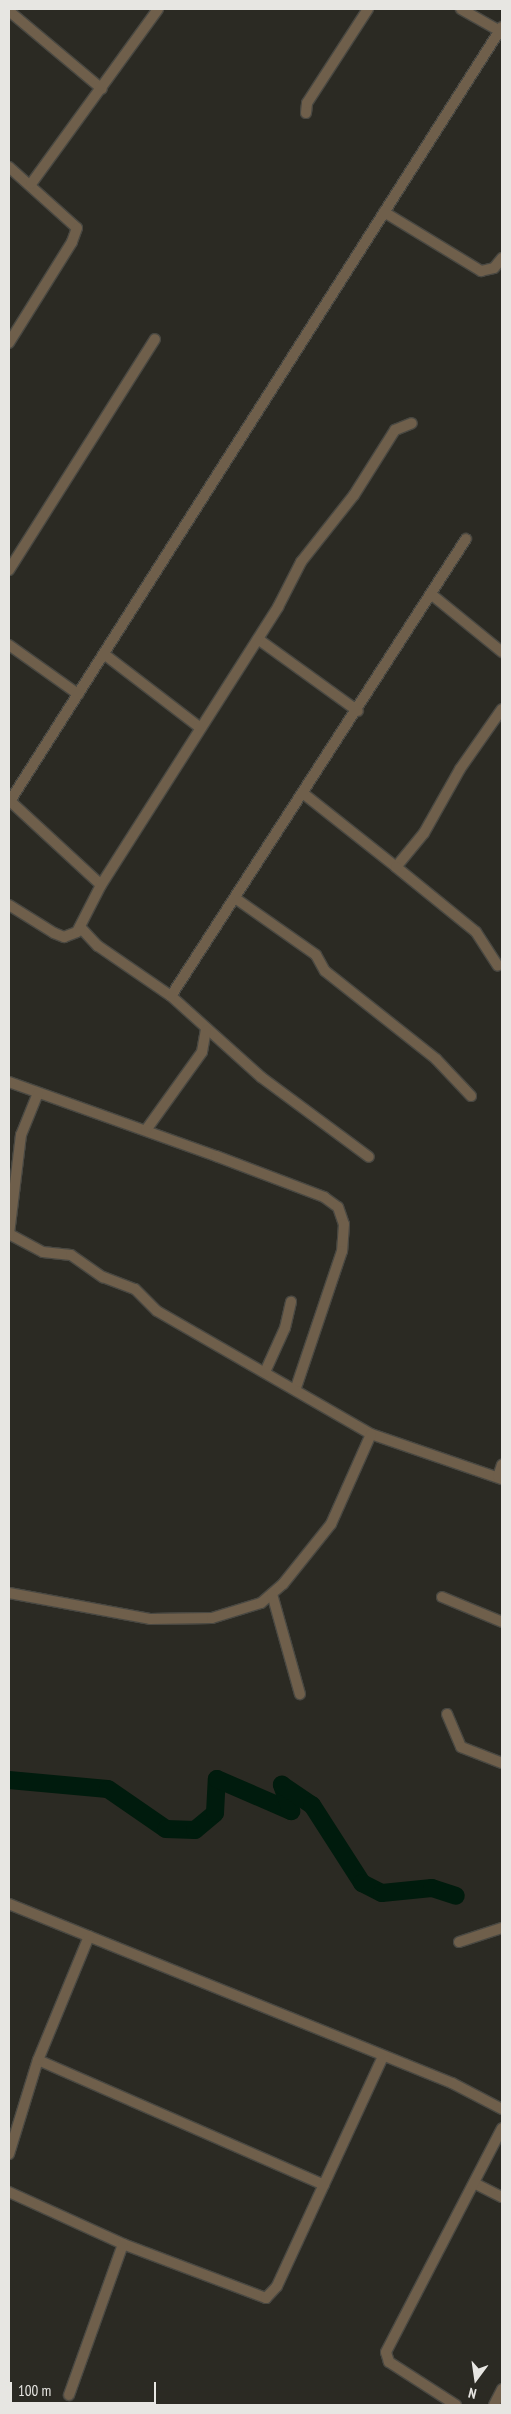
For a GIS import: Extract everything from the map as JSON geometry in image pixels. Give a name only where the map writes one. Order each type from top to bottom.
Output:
[{"type":"street","points":[[31,184],[102,89],[158,9]]},
{"type":"street","points":[[306,113],[308,104],[368,9]]},
{"type":"street","points":[[100,885],[9,800],[104,654],[501,29],[462,9]]},
{"type":"street","points":[[10,11],[102,89]]},
{"type":"street","points":[[9,167],[31,184],[77,228],[72,242],[9,343]]},
{"type":"street","points":[[384,212],[482,271],[494,268],[502,258]]},
{"type":"street","points":[[9,570],[155,339]]},
{"type":"street","points":[[9,906],[64,936],[80,927],[100,885],[199,727],[258,639],[301,562],[354,495],[369,465],[395,430],[412,423]]},
{"type":"street","points":[[171,996],[358,711],[466,540]]},
{"type":"street","points":[[431,594],[502,652]]},
{"type":"street","points":[[258,639],[358,711]]},
{"type":"street","points":[[9,645],[78,694]]},
{"type":"street","points":[[104,654],[199,727]]},
{"type":"street","points":[[396,867],[424,833],[460,769],[502,709]]},
{"type":"street","points":[[304,794],[476,932],[498,966]]},
{"type":"street","points":[[235,898],[316,956],[325,971],[436,1060],[470,1096]]},
{"type":"street","points":[[80,927],[98,946],[171,996],[206,1030],[261,1078],[369,1158]]},
{"type":"street","points":[[146,1130],[202,1052],[206,1030]]},
{"type":"street","points":[[9,1082],[146,1130],[324,1197],[338,1207],[344,1224],[342,1251],[296,1388]]},
{"type":"street","points":[[38,1093],[21,1134],[9,1234],[43,1252],[71,1255],[103,1277],[135,1289],[157,1311],[296,1388],[371,1434],[500,1478],[502,1464]]},
{"type":"street","points":[[265,1372],[285,1328],[291,1302]]},
{"type":"street","points":[[9,1593],[150,1619],[212,1618],[244,1610],[272,1594],[313,1551],[331,1524],[371,1434]]},
{"type":"street","points":[[272,1594],[300,1694]]},
{"type":"street","points":[[442,1597],[502,1622]]},
{"type":"street","points":[[447,1714],[461,1747],[502,1763]]},
{"type":"street","points":[[9,1904],[383,2056],[502,2109]]},
{"type":"street","points":[[459,1942],[502,1928]]},
{"type":"street","points":[[9,2154],[38,2060],[88,1936]]},
{"type":"street","points":[[9,2192],[123,2244],[266,2298],[277,2286],[383,2056]]},
{"type":"street","points":[[38,2060],[324,2184]]},
{"type":"street","points":[[456,2405],[390,2362],[386,2352],[502,2128]]},
{"type":"street","points":[[474,2183],[502,2197]]},
{"type":"street","points":[[69,2395],[123,2244]]},
{"type":"street","points":[[494,2405],[502,2389]]},
{"type":"waterway","points":[[9,1780],[108,1789],[166,1829],[195,1830],[215,1813],[217,1779],[291,1811],[282,1785],[312,1805],[362,1883],[382,1893],[432,1888],[456,1896]]}]
